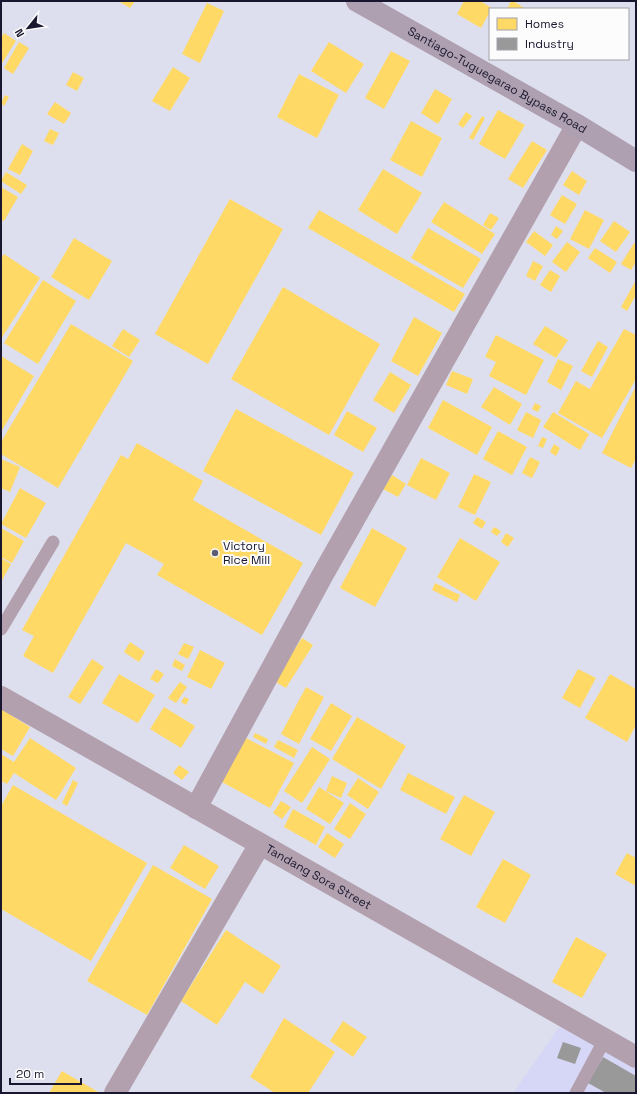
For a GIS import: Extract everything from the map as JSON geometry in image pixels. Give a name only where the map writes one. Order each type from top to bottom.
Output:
[{"type":"highway","name":"Santiago-Tuguegarao Bypass Road","points":[[357,1],[577,125],[636,161]]},
{"type":"street","points":[[196,808],[322,576],[577,125]]},
{"type":"street","name":"Tandang Sora Street","points":[[1,697],[636,1057]]},
{"type":"street","points":[[115,1093],[260,844]]},
{"type":"lane","points":[[1,629],[53,542]]},
{"type":"lane","points":[[576,1093],[605,1039]]},
{"type":"shaded area","points":[[562,1023],[636,1066],[636,1093],[513,1093]]},
{"type":"building: Homes","points":[[118,1],[135,1],[130,8]]},
{"type":"building: Homes","points":[[464,1],[480,1],[492,8],[489,8],[489,13],[481,28],[457,14]]},
{"type":"building: Homes","points":[[511,1],[513,1],[524,8],[508,8]]},
{"type":"building: Homes","points":[[207,3],[224,11],[200,63],[182,54]]},
{"type":"building: Homes","points":[[4,33],[16,41],[1,65],[1,38]]},
{"type":"building: Homes","points":[[19,42],[29,48],[13,74],[4,68]]},
{"type":"building: Homes","points":[[329,42],[364,64],[346,93],[311,71]]},
{"type":"building: Homes","points":[[391,51],[410,61],[384,109],[365,98]]},
{"type":"building: Homes","points":[[173,67],[190,78],[170,111],[152,101]]},
{"type":"building: Homes","points":[[73,72],[84,78],[77,91],[66,85]]},
{"type":"building: Homes","points":[[299,74],[339,95],[317,138],[277,117]]},
{"type":"building: Homes","points":[[435,89],[452,99],[438,124],[421,113]]},
{"type":"building: Homes","points":[[5,95],[9,97],[4,106],[1,103]]},
{"type":"building: Homes","points":[[55,102],[71,113],[64,124],[47,114]]},
{"type":"building: Homes","points":[[498,110],[525,125],[505,159],[479,144]]},
{"type":"building: Homes","points":[[466,112],[472,116],[463,128],[458,124]]},
{"type":"building: Homes","points":[[482,116],[485,118],[473,140],[469,138]]},
{"type":"building: Homes","points":[[411,121],[442,138],[422,177],[390,160]]},
{"type":"building: Homes","points":[[50,129],[59,133],[53,145],[44,141]]},
{"type":"building: Homes","points":[[532,141],[547,150],[523,188],[508,179]]},
{"type":"building: Homes","points":[[22,144],[33,151],[20,175],[8,169]]},
{"type":"building: Homes","points":[[383,169],[422,193],[397,234],[358,210]]},
{"type":"building: Homes","points":[[572,171],[587,181],[579,195],[563,185]]},
{"type":"building: Homes","points":[[6,172],[27,185],[21,194],[1,181]]},
{"type":"building: Homes","points":[[1,187],[18,197],[4,221],[1,220]]},
{"type":"building: Homes","points":[[562,195],[577,204],[565,224],[550,215]]},
{"type":"building: Homes","points":[[230,199],[283,229],[208,364],[155,334]]},
{"type":"building: Homes","points":[[444,202],[495,234],[482,254],[431,222]]},
{"type":"building: Homes","points":[[319,210],[465,294],[454,312],[308,228]]},
{"type":"building: Homes","points":[[585,210],[604,220],[589,249],[570,239]]},
{"type":"building: Homes","points":[[490,213],[499,218],[491,230],[483,225]]},
{"type":"building: Homes","points":[[614,221],[630,232],[616,252],[600,241]]},
{"type":"building: Homes","points":[[556,226],[563,231],[557,239],[551,235]]},
{"type":"building: Homes","points":[[428,228],[481,259],[463,288],[411,258]]},
{"type":"building: Homes","points":[[534,231],[553,245],[545,256],[526,242]]},
{"type":"building: Homes","points":[[74,238],[112,261],[89,300],[51,277]]},
{"type":"building: Homes","points":[[567,242],[580,252],[566,272],[552,262]]},
{"type":"building: Homes","points":[[634,243],[636,245],[636,262],[631,270],[621,264]]},
{"type":"building: Homes","points":[[595,248],[617,262],[610,273],[588,258]]},
{"type":"building: Homes","points":[[4,254],[40,278],[1,339],[1,259]]},
{"type":"building: Homes","points":[[533,261],[543,266],[535,281],[526,276]]},
{"type":"building: Homes","points":[[550,270],[560,276],[551,292],[540,285]]},
{"type":"building: Homes","points":[[43,280],[76,301],[38,364],[4,343]]},
{"type":"building: Homes","points":[[636,280],[636,295],[627,311],[621,307]]},
{"type":"building: Homes","points":[[283,287],[380,344],[329,435],[231,379]]},
{"type":"building: Homes","points":[[414,317],[442,333],[418,376],[391,361]]},
{"type":"building: Homes","points":[[71,324],[133,361],[58,488],[1,454],[1,442]]},
{"type":"building: Homes","points":[[545,326],[568,340],[556,358],[533,344]]},
{"type":"building: Homes","points":[[123,329],[140,340],[129,357],[112,346]]},
{"type":"building: Homes","points":[[624,329],[636,335],[636,379],[602,438],[558,413],[576,381],[590,389]]},
{"type":"building: Homes","points":[[496,335],[544,360],[526,395],[489,376],[496,362],[485,357]]},
{"type":"building: Homes","points":[[598,341],[608,347],[592,377],[581,371]]},
{"type":"building: Homes","points":[[1,356],[34,376],[1,432]]},
{"type":"building: Homes","points":[[558,359],[573,366],[561,390],[547,382]]},
{"type":"building: Homes","points":[[452,371],[473,379],[467,394],[446,385]]},
{"type":"building: Homes","points":[[390,372],[411,385],[394,413],[373,400]]},
{"type":"building: Homes","points":[[636,386],[636,459],[631,468],[602,453]]},
{"type":"building: Homes","points":[[494,387],[522,404],[510,425],[481,407]]},
{"type":"building: Homes","points":[[443,400],[492,427],[477,455],[428,428]]},
{"type":"building: Homes","points":[[535,403],[541,406],[538,412],[532,409]]},
{"type":"building: Homes","name":"Victory Rice Mill","points":[[236,409],[354,473],[321,535],[203,471]]},
{"type":"building: Homes","points":[[347,411],[377,428],[363,452],[334,435]]},
{"type":"building: Homes","points":[[526,412],[541,420],[533,438],[517,430]]},
{"type":"building: Homes","points":[[553,412],[589,434],[580,450],[543,427]]},
{"type":"building: Homes","points":[[498,431],[527,447],[512,475],[483,459]]},
{"type":"building: Homes","points":[[542,437],[547,439],[543,448],[538,446]]},
{"type":"building: Homes","name":"Victory Rice Mill","points":[[137,443],[203,481],[193,500],[303,563],[262,635],[157,575],[164,564],[126,543],[53,673],[23,656],[34,636],[22,630],[121,455],[128,459]]},
{"type":"building: Homes","points":[[554,444],[560,448],[556,456],[550,452]]},
{"type":"building: Homes","points":[[530,457],[540,462],[532,478],[522,473]]},
{"type":"building: Homes","points":[[421,458],[450,473],[436,500],[407,485]]},
{"type":"building: Homes","points":[[1,459],[20,467],[10,492],[1,488]]},
{"type":"building: Homes","points":[[474,474],[491,482],[475,515],[458,507]]},
{"type":"building: Homes","points":[[392,475],[406,484],[398,497],[383,489]]},
{"type":"building: Homes","points":[[20,488],[46,503],[26,538],[1,524]]},
{"type":"building: Homes","points":[[477,517],[486,522],[482,529],[473,523]]},
{"type":"building: Homes","points":[[494,527],[501,531],[497,536],[491,532]]},
{"type":"building: Homes","points":[[1,528],[24,541],[12,563],[1,557]]},
{"type":"building: Homes","points":[[372,528],[407,548],[375,607],[340,588]]},
{"type":"building: Homes","points":[[506,533],[514,538],[508,547],[501,542]]},
{"type":"building: Homes","points":[[460,538],[500,562],[476,601],[437,577]]},
{"type":"building: Homes","points":[[1,558],[11,564],[1,582]]},
{"type":"building: Homes","points":[[435,583],[460,595],[457,602],[432,590]]},
{"type":"building: Homes","points":[[302,638],[313,645],[286,688],[274,681]]},
{"type":"building: Homes","points":[[130,642],[145,652],[139,662],[124,652]]},
{"type":"building: Homes","points":[[184,643],[194,647],[188,659],[178,654]]},
{"type":"building: Homes","points":[[200,650],[225,663],[211,689],[187,677]]},
{"type":"building: Homes","points":[[92,659],[104,667],[80,704],[68,697]]},
{"type":"building: Homes","points":[[175,659],[185,665],[182,671],[172,666]]},
{"type":"building: Homes","points":[[156,669],[164,674],[158,683],[150,679]]},
{"type":"building: Homes","points":[[578,669],[596,678],[580,708],[562,698]]},
{"type":"building: Homes","points":[[119,674],[155,695],[138,723],[102,703]]},
{"type":"building: Homes","points":[[610,674],[636,689],[636,725],[627,742],[585,718]]},
{"type":"building: Homes","points":[[180,682],[187,687],[176,703],[168,698]]},
{"type":"building: Homes","points":[[306,687],[324,697],[299,744],[281,734]]},
{"type":"building: Homes","points":[[184,697],[189,699],[186,705],[181,702]]},
{"type":"building: Homes","points":[[331,703],[352,716],[331,751],[310,739]]},
{"type":"building: Homes","points":[[164,707],[195,726],[181,748],[150,729]]},
{"type":"building: Homes","points":[[1,709],[30,727],[13,756],[1,749]]},
{"type":"building: Homes","points":[[357,717],[406,746],[381,789],[332,759]]},
{"type":"building: Homes","points":[[255,733],[268,739],[266,744],[253,737]]},
{"type":"building: Homes","points":[[244,737],[294,763],[270,808],[220,781]]},
{"type":"building: Homes","points":[[30,738],[76,768],[56,800],[14,773],[7,784],[1,781],[1,754],[14,762]]},
{"type":"building: Homes","points":[[278,740],[298,750],[294,758],[274,747]]},
{"type":"building: Homes","points":[[312,747],[330,759],[302,803],[284,791]]},
{"type":"building: Homes","points":[[179,765],[189,772],[182,780],[173,773]]},
{"type":"building: Homes","points":[[408,773],[455,797],[446,814],[400,790]]},
{"type":"building: Homes","points":[[332,776],[347,783],[341,798],[326,791]]},
{"type":"building: Homes","points":[[358,778],[379,792],[368,809],[347,795]]},
{"type":"building: Homes","points":[[73,780],[78,783],[67,806],[62,803]]},
{"type":"building: Homes","points":[[13,785],[147,863],[91,961],[1,909],[1,806]]},
{"type":"building: Homes","points":[[319,787],[344,803],[330,824],[306,809]]},
{"type":"building: Homes","points":[[464,795],[495,812],[471,856],[440,839]]},
{"type":"building: Homes","points":[[281,801],[291,807],[282,819],[273,813]]},
{"type":"building: Homes","points":[[350,803],[366,814],[350,839],[334,829]]},
{"type":"building: Homes","points":[[293,809],[325,827],[316,845],[284,827]]},
{"type":"building: Homes","points":[[327,833],[344,844],[335,858],[318,847]]},
{"type":"building: Homes","points":[[184,845],[219,866],[205,889],[170,868]]},
{"type":"building: Homes","points":[[627,853],[636,858],[636,886],[615,874]]},
{"type":"building: Homes","points":[[503,859],[531,875],[505,923],[476,907]]},
{"type":"building: Homes","points":[[153,865],[212,899],[147,1015],[87,981]]},
{"type":"building: Homes","points":[[226,930],[281,966],[263,994],[245,982],[217,1025],[181,1001]]},
{"type":"building: Homes","points":[[576,937],[607,954],[582,998],[552,982]]},
{"type":"building: Homes","points":[[284,1018],[335,1052],[308,1093],[275,1093],[250,1077]]},
{"type":"building: Homes","points":[[343,1021],[367,1037],[353,1057],[330,1041]]},
{"type":"building: Homes","points":[[62,1071],[100,1093],[49,1093]]},
{"type":"building: Industry","points":[[563,1042],[581,1048],[575,1064],[557,1058]]},
{"type":"building: Industry","points":[[603,1057],[636,1076],[636,1093],[606,1093],[588,1083]]},
{"type":"place","name":"Victory Rice Mill","points":[[215,553]]}]
